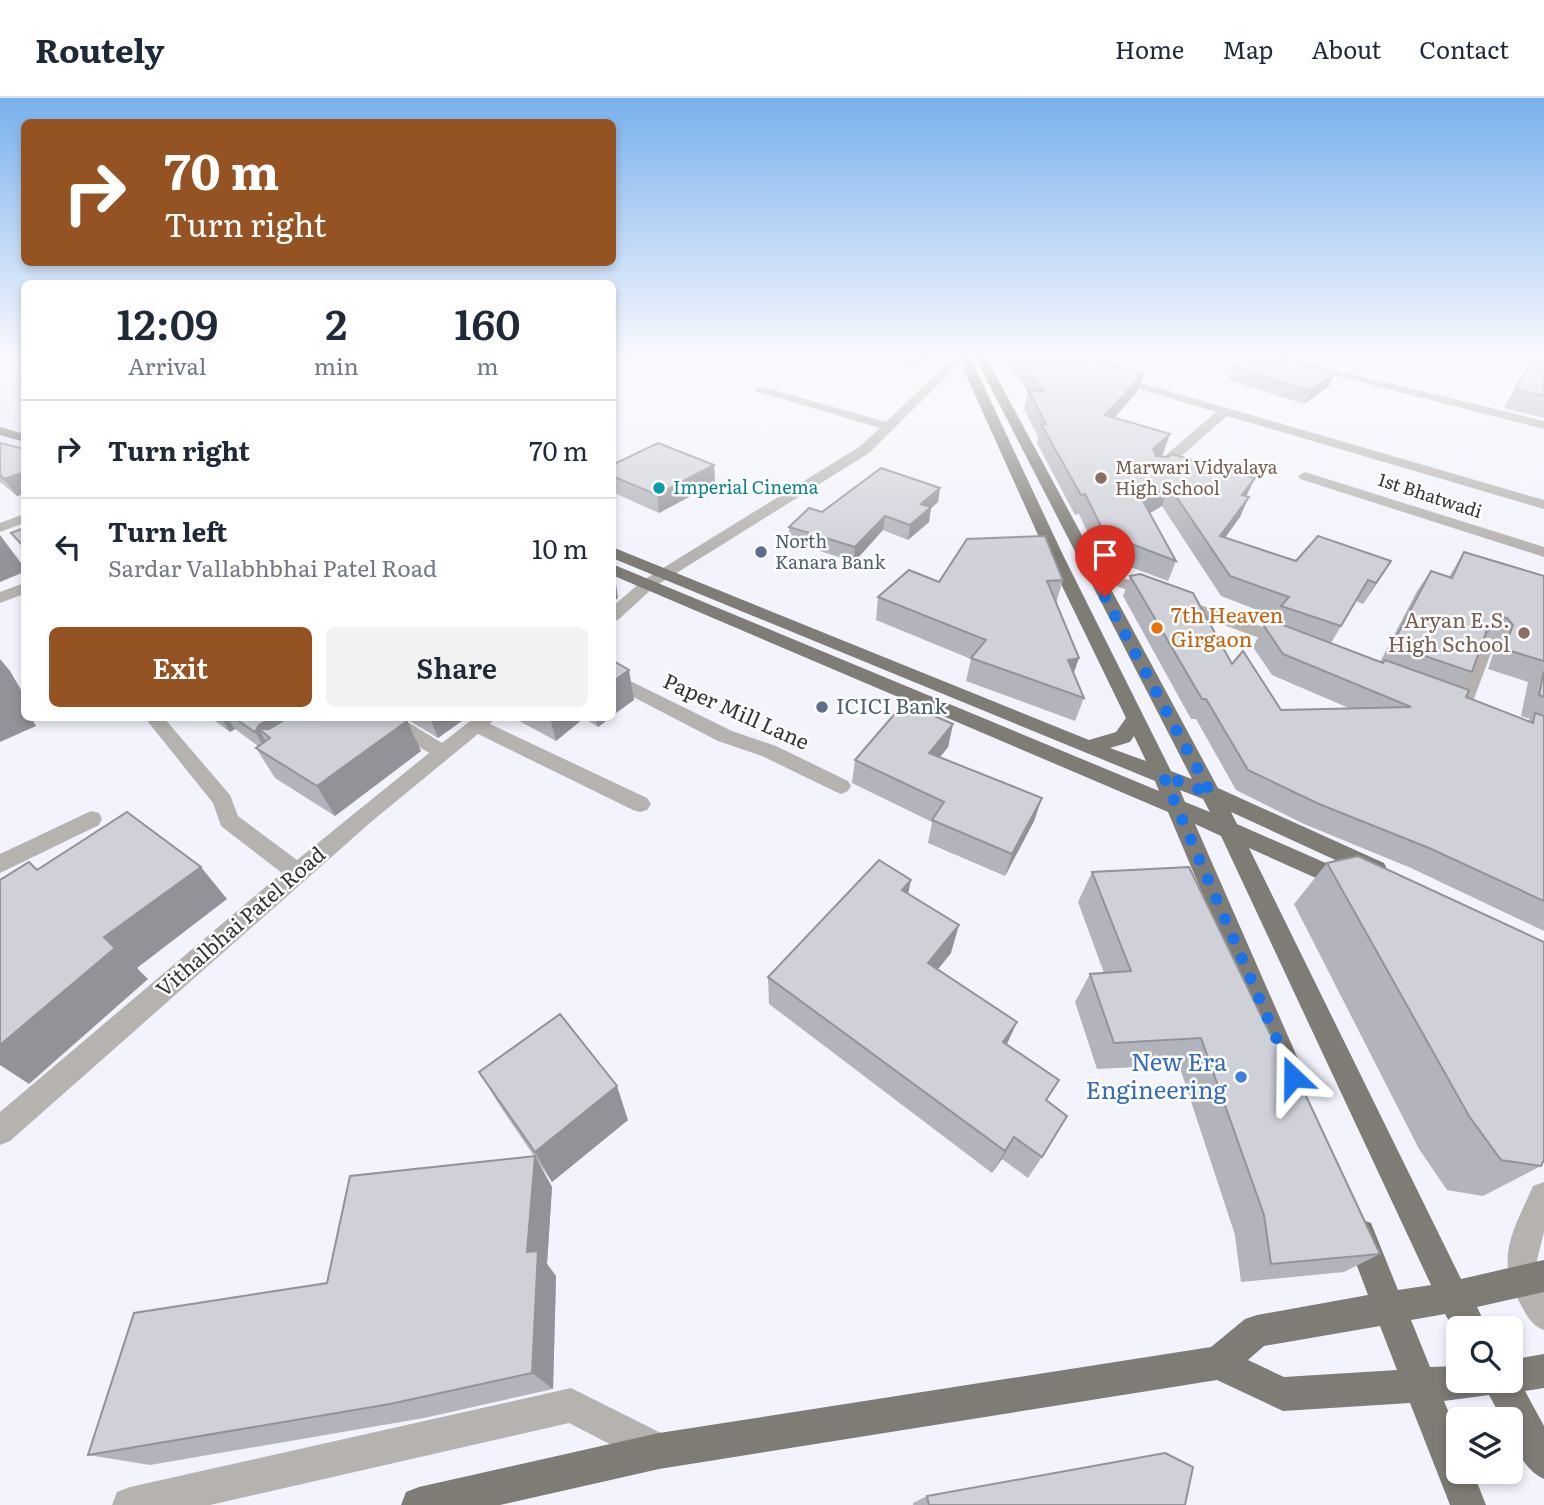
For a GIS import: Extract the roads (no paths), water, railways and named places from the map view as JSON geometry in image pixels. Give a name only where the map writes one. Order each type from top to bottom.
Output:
[{"type":"main road","points":[[993,423],[1163,775],[1297,1085]]},
{"type":"main road","points":[[1014,423],[1229,829],[1464,1316]]},
{"type":"main road","points":[[0,431],[21,437]]},
{"type":"main road","points":[[616,554],[656,579],[1176,805],[1362,890]]},
{"type":"main road","points":[[616,570],[656,579],[1163,775],[1211,794],[1395,878]]},
{"type":"main road","points":[[1088,747],[1123,737],[1135,719]]},
{"type":"main road","points":[[1351,1212],[1390,1307],[1418,1387],[1468,1505]]},
{"type":"main road","points":[[419,1505],[659,1451],[1218,1363],[1256,1331],[1453,1297],[1534,1278]]},
{"type":"main road","points":[[1218,1363],[1283,1394],[1446,1384]]},
{"type":"main road","points":[[1523,1375],[1544,1371]]},
{"type":"main road","points":[[1507,1393],[1544,1461]]},
{"type":"street","points":[[876,423],[888,426]]},
{"type":"street","points":[[616,614],[656,579],[864,450],[892,423]]},
{"type":"street","points":[[1156,471],[1212,423]]},
{"type":"street","points":[[1265,423],[1544,505]]},
{"type":"street","name":"1st Bhatwadi","points":[[1305,476],[1544,552]]},
{"type":"street","points":[[0,528],[21,520]]},
{"type":"street","points":[[1092,572],[1309,649]]},
{"type":"street","points":[[0,598],[21,589]]},
{"type":"street","points":[[1462,704],[1485,645]]},
{"type":"street","name":"Paper Mill Lane","points":[[616,680],[725,736],[769,751],[841,786]]},
{"type":"street","points":[[157,721],[223,800],[229,820],[297,872]]},
{"type":"street","points":[[393,721],[442,752]]},
{"type":"street","points":[[481,721],[640,804]]},
{"type":"street","name":"Vithalbhai Patel Road","points":[[0,1131],[297,872],[481,721]]},
{"type":"street","points":[[0,864],[91,819]]},
{"type":"street","points":[[1544,1197],[1525,1244],[1521,1265],[1534,1278],[1544,1314]]},
{"type":"street","points":[[130,1505],[571,1405],[659,1451]]},
{"type":"place","name":"Marwari Vidyalaya High School","points":[[1101,478]]},
{"type":"place","name":"Imperial Cinema","points":[[659,488]]},
{"type":"place","name":"North Kanara Bank","points":[[761,552]]},
{"type":"place","name":"7th Heaven Girgaon","points":[[1157,628]]},
{"type":"place","name":"Aryan E.S. High School","points":[[1524,633]]},
{"type":"place","name":"ICICI Bank","points":[[822,707]]},
{"type":"place","name":"New Era Engineering","points":[[1241,1077]]}]
